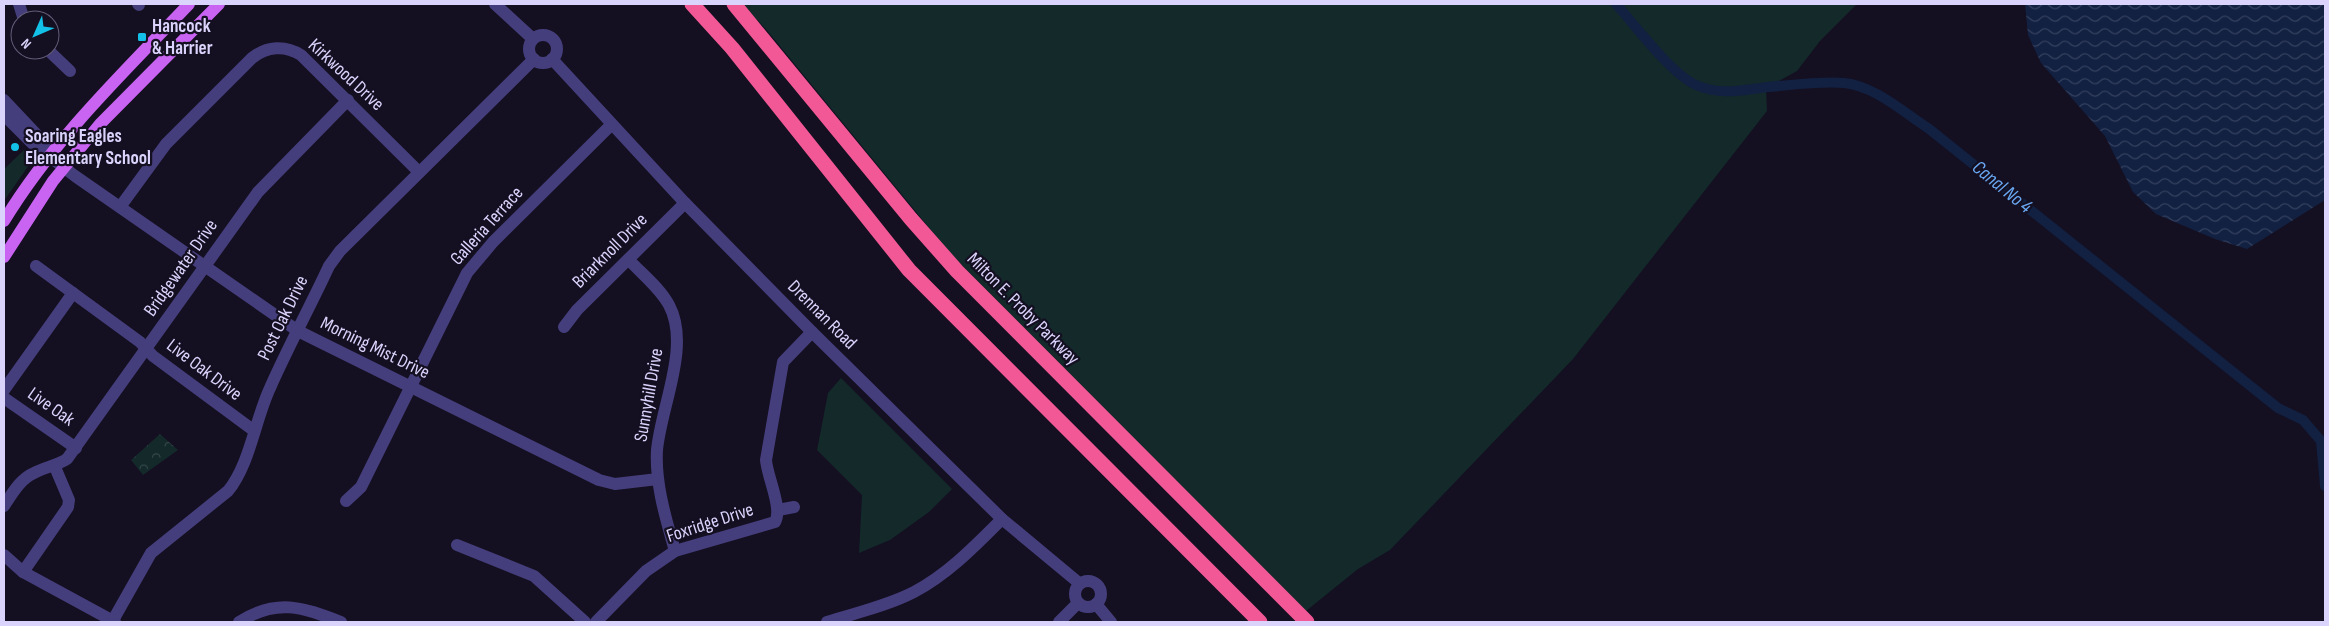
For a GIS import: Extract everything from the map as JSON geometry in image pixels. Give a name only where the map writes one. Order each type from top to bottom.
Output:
[{"type":"highway","points":[[692,4],[732,48],[909,270],[1260,622]]},
{"type":"highway","name":"Milton E. Proby Parkway","points":[[734,4],[911,219],[957,271],[1307,622]]},
{"type":"main road","points":[[4,221],[51,156],[106,91],[189,4]]},
{"type":"main road","points":[[4,257],[64,167],[114,108],[219,4]]},
{"type":"street","points":[[495,4],[533,39]]},
{"type":"street","points":[[545,35],[553,39],[556,47],[552,59],[541,62],[534,59],[529,52],[533,39],[545,35]]},
{"type":"street","name":"Kirkwood Drive","points":[[120,207],[176,133],[252,58],[277,42],[301,55],[418,171]]},
{"type":"street","name":"Post Oak Drive","points":[[114,622],[151,553],[228,491],[234,484],[270,388],[329,266],[340,251],[418,171],[534,59]]},
{"type":"street","name":"Drennan Road","points":[[552,59],[685,203],[812,332],[1002,519],[1079,584]]},
{"type":"street","points":[[58,60],[70,71]]},
{"type":"street","points":[[4,100],[38,136],[51,156]]},
{"type":"street","name":"Bridgewater Drive","points":[[4,506],[25,478],[34,472],[55,467],[67,460],[258,192],[348,100]]},
{"type":"street","points":[[4,115],[33,144],[51,156]]},
{"type":"street","name":"Galleria Terrace","points":[[346,501],[361,487],[467,273],[476,260],[611,125]]},
{"type":"street","name":"Morning Mist Drive","points":[[51,156],[204,268],[298,331],[599,480],[615,484],[658,479]]},
{"type":"street","name":"Briarknoll Drive","points":[[564,327],[577,310],[685,203]]},
{"type":"street","name":"Sunnyhill Drive","points":[[629,260],[661,293],[669,304],[678,326],[677,350],[657,449],[658,479],[675,551]]},
{"type":"street","name":"Live Oak Drive","points":[[36,266],[140,342],[147,350],[254,430]]},
{"type":"street","name":"Live Oak","points":[[4,390],[73,293]]},
{"type":"street","name":"Foxridge Drive","points":[[596,622],[646,571],[675,551],[776,522],[779,517],[778,510],[767,472],[766,460],[781,372],[788,356],[812,332]]},
{"type":"street","name":"Live Oak","points":[[4,398],[76,448]]},
{"type":"street","points":[[23,572],[68,506],[69,500],[55,467]]},
{"type":"street","points":[[778,510],[794,507]]},
{"type":"street","points":[[827,622],[894,600],[926,585],[960,560],[1002,519]]},
{"type":"street","points":[[457,545],[534,576],[585,622]]},
{"type":"street","points":[[4,555],[23,572],[114,622]]},
{"type":"street","points":[[1088,580],[1096,584],[1101,591],[1096,604],[1089,607],[1078,603],[1074,591],[1079,584],[1088,580]]},
{"type":"street","points":[[1058,622],[1078,603]]},
{"type":"street","points":[[1096,604],[1111,622]]},
{"type":"street","points":[[240,622],[264,609],[281,606],[298,607],[341,622]]},
{"type":"green space","points":[[741,4],[1857,4],[1820,41],[1797,71],[1766,88],[1767,111],[1573,359],[1390,550],[1358,569],[1306,611],[949,252],[765,28]]},
{"type":"green space","points":[[25,149],[29,165],[4,201],[4,169]]},
{"type":"green space","points":[[841,378],[952,489],[929,512],[890,540],[859,553],[862,495],[817,450],[828,393]]},
{"type":"green space","points":[[160,434],[178,450],[143,475],[131,460]]},
{"type":"water","points":[[2025,4],[2325,4],[2325,200],[2247,249],[2215,239],[2156,214],[2133,192],[2105,136],[2041,63],[2028,35]]},
{"type":"waterway","name":"Canal No 4","points":[[1616,4],[1665,60],[1686,79],[1696,85],[1714,90],[1732,91],[1825,82],[1844,83],[1867,89],[1899,108],[1928,128],[2278,408],[2303,420],[2321,441],[2325,486]]},
{"type":"place","name":"Hancock & Harrier","points":[[142,37]]},
{"type":"place","name":"Soaring Eagles Elementary School","points":[[15,147]]}]
